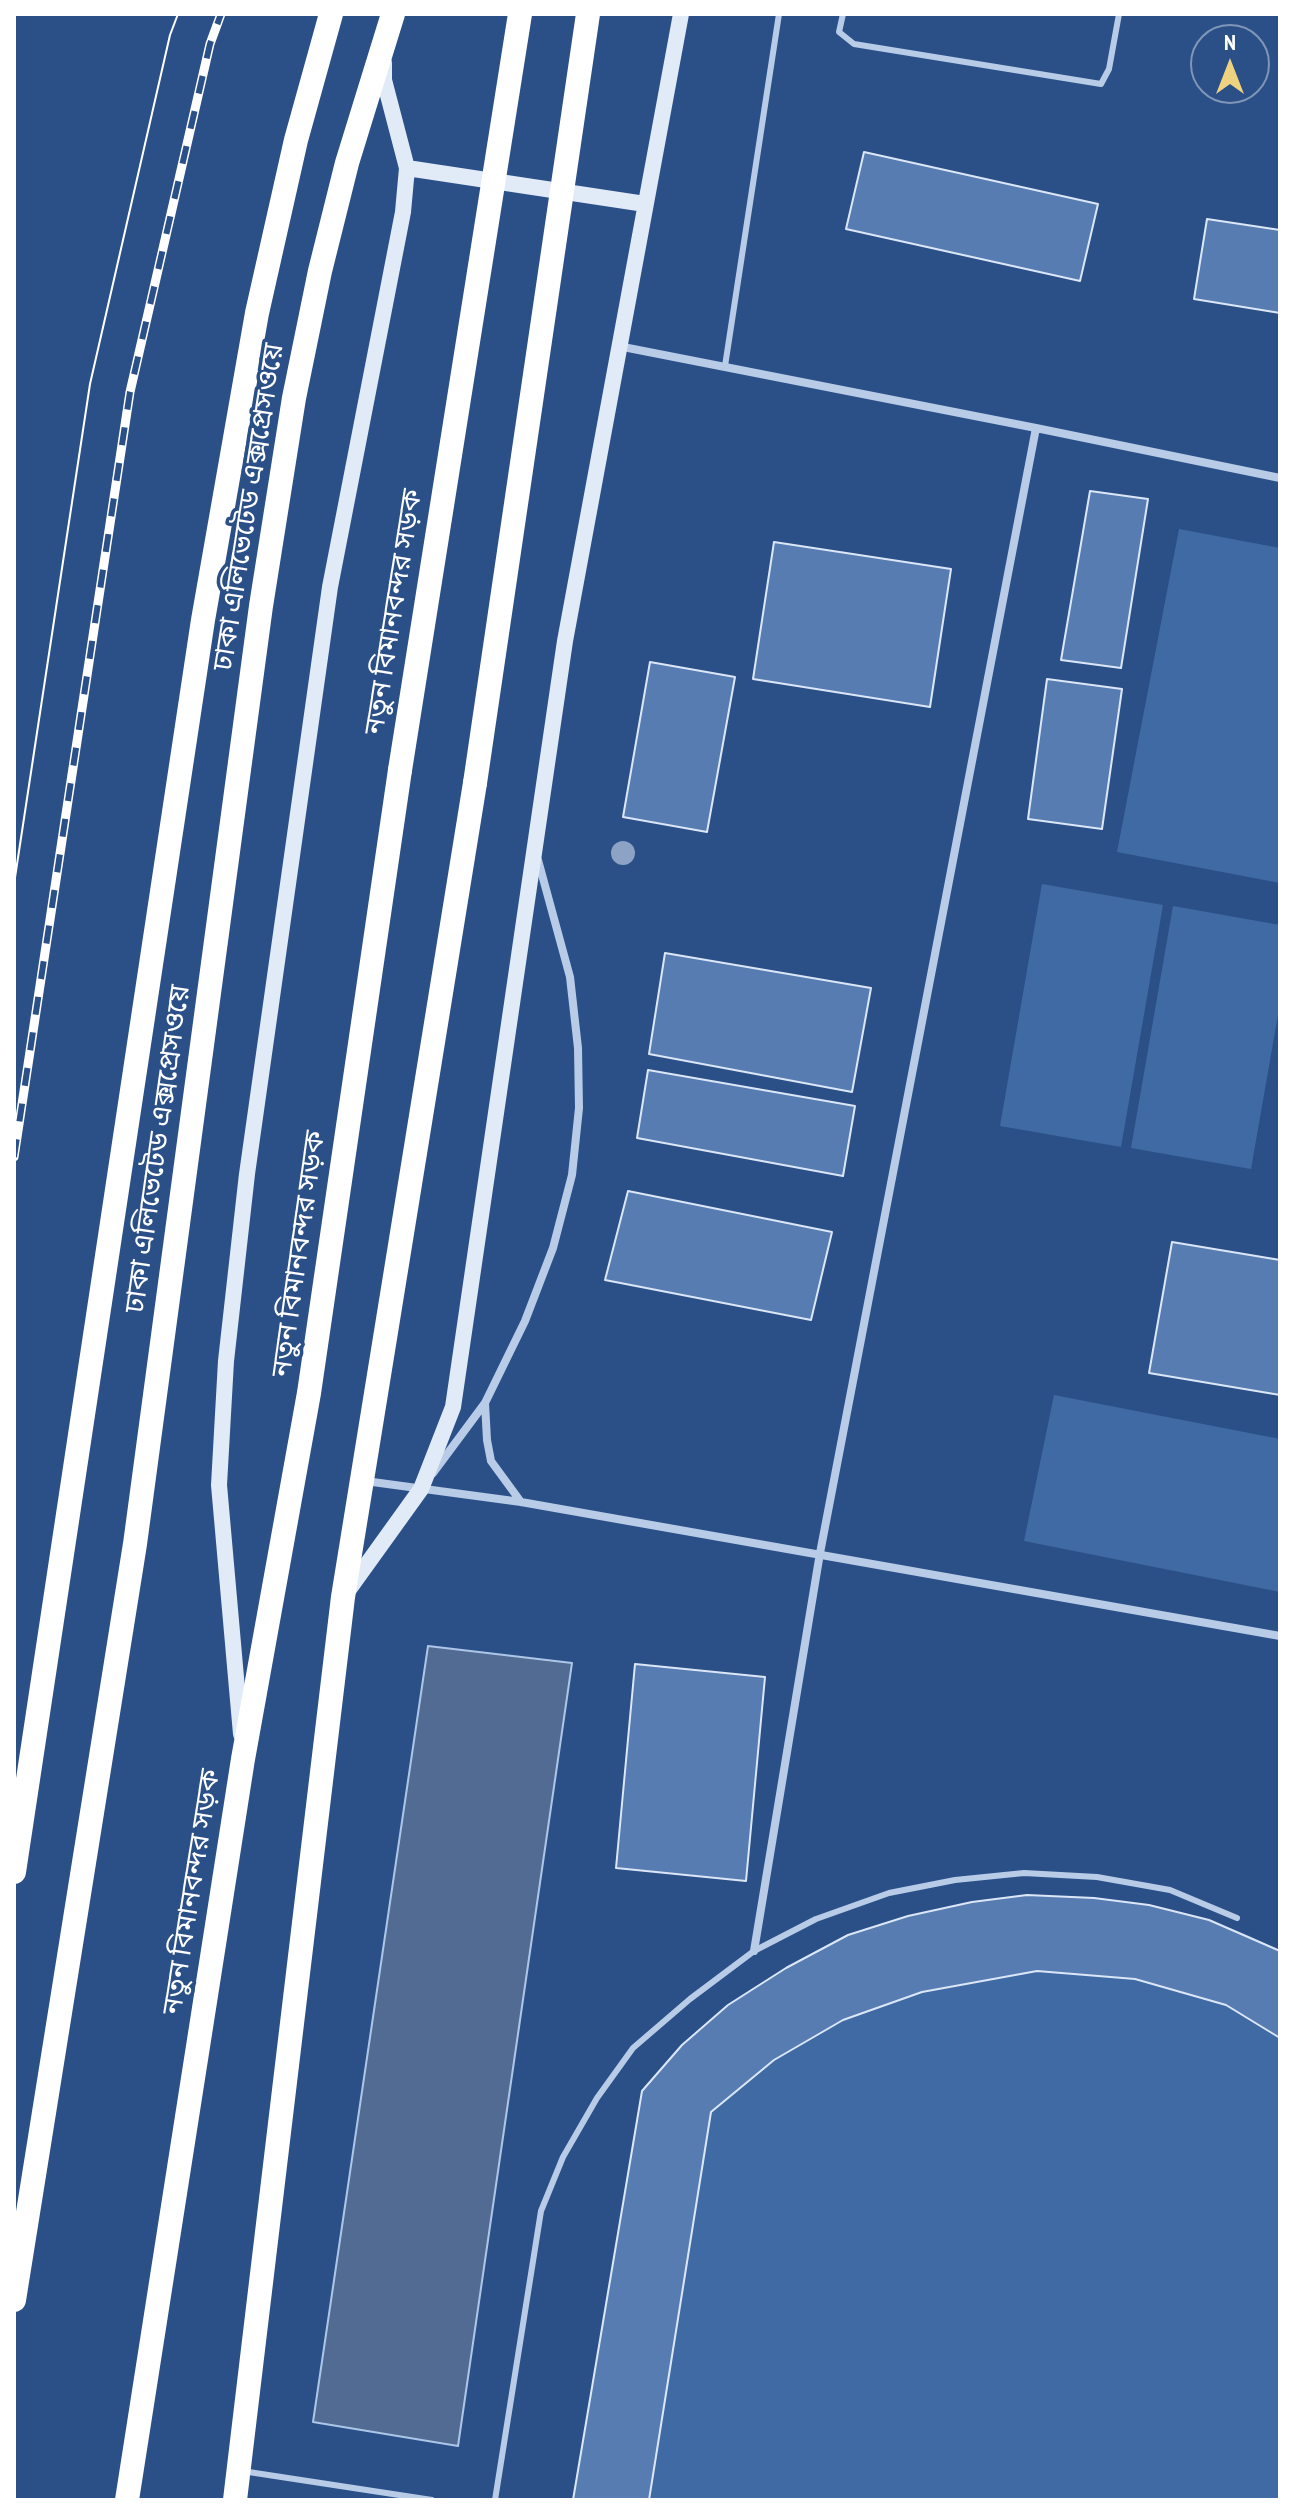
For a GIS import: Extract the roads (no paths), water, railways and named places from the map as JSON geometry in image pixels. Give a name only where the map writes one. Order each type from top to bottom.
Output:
[{"type":"highway","name":"ঢাকা এলিভেটেড এক্সপ্রেসওয়ে","points":[[14,1872],[206,605],[257,313],[296,140],[331,14]]},
{"type":"highway","name":"ঢাকা এলিভেটেড এক্সপ্রেসওয়ে","points":[[14,2300],[135,1544],[261,606],[294,398],[320,271],[347,163],[393,14]]},
{"type":"highway","name":"নতুন বিমানবন্দর সড়ক","points":[[127,2500],[243,1759],[309,1393],[400,770],[520,14]]},
{"type":"highway","points":[[235,2500],[343,1597],[475,783],[588,14]]},
{"type":"main road","points":[[243,1759],[219,1485],[227,1346],[249,1159],[330,587],[403,212],[407,168],[384,80],[385,14]]},
{"type":"main road","points":[[343,1597],[421,1489],[453,1407],[565,641],[681,14]]},
{"type":"main road","points":[[407,168],[645,204]]},
{"type":"street","points":[[618,346],[1280,478]]},
{"type":"street","points":[[754,1951],[820,1553],[1036,428]]},
{"type":"street","points":[[421,1489],[485,1403],[525,1321],[553,1248],[572,1175],[579,1108],[578,1048],[570,977],[535,848]]},
{"type":"street","points":[[485,1403],[491,1461],[521,1502]]},
{"type":"street","points":[[361,1480],[521,1502],[1280,1636]]},
{"type":"lane","points":[[725,366],[779,14]]},
{"type":"lane","points":[[843,14],[839,32],[854,44],[1101,84],[1109,69],[1119,14]]},
{"type":"lane","points":[[495,2500],[541,2211],[563,2157],[597,2098],[633,2048],[690,1999],[754,1951],[816,1919],[889,1893],[955,1880],[1024,1873],[1097,1877],[1170,1890],[1237,1918]]},
{"type":"lane","points":[[239,2471],[432,2500]]},
{"type":"tram line","points":[[14,884],[90,384],[170,35],[178,14]]},
{"type":"railway","points":[[14,1157],[130,392],[210,44],[221,14]]}]
